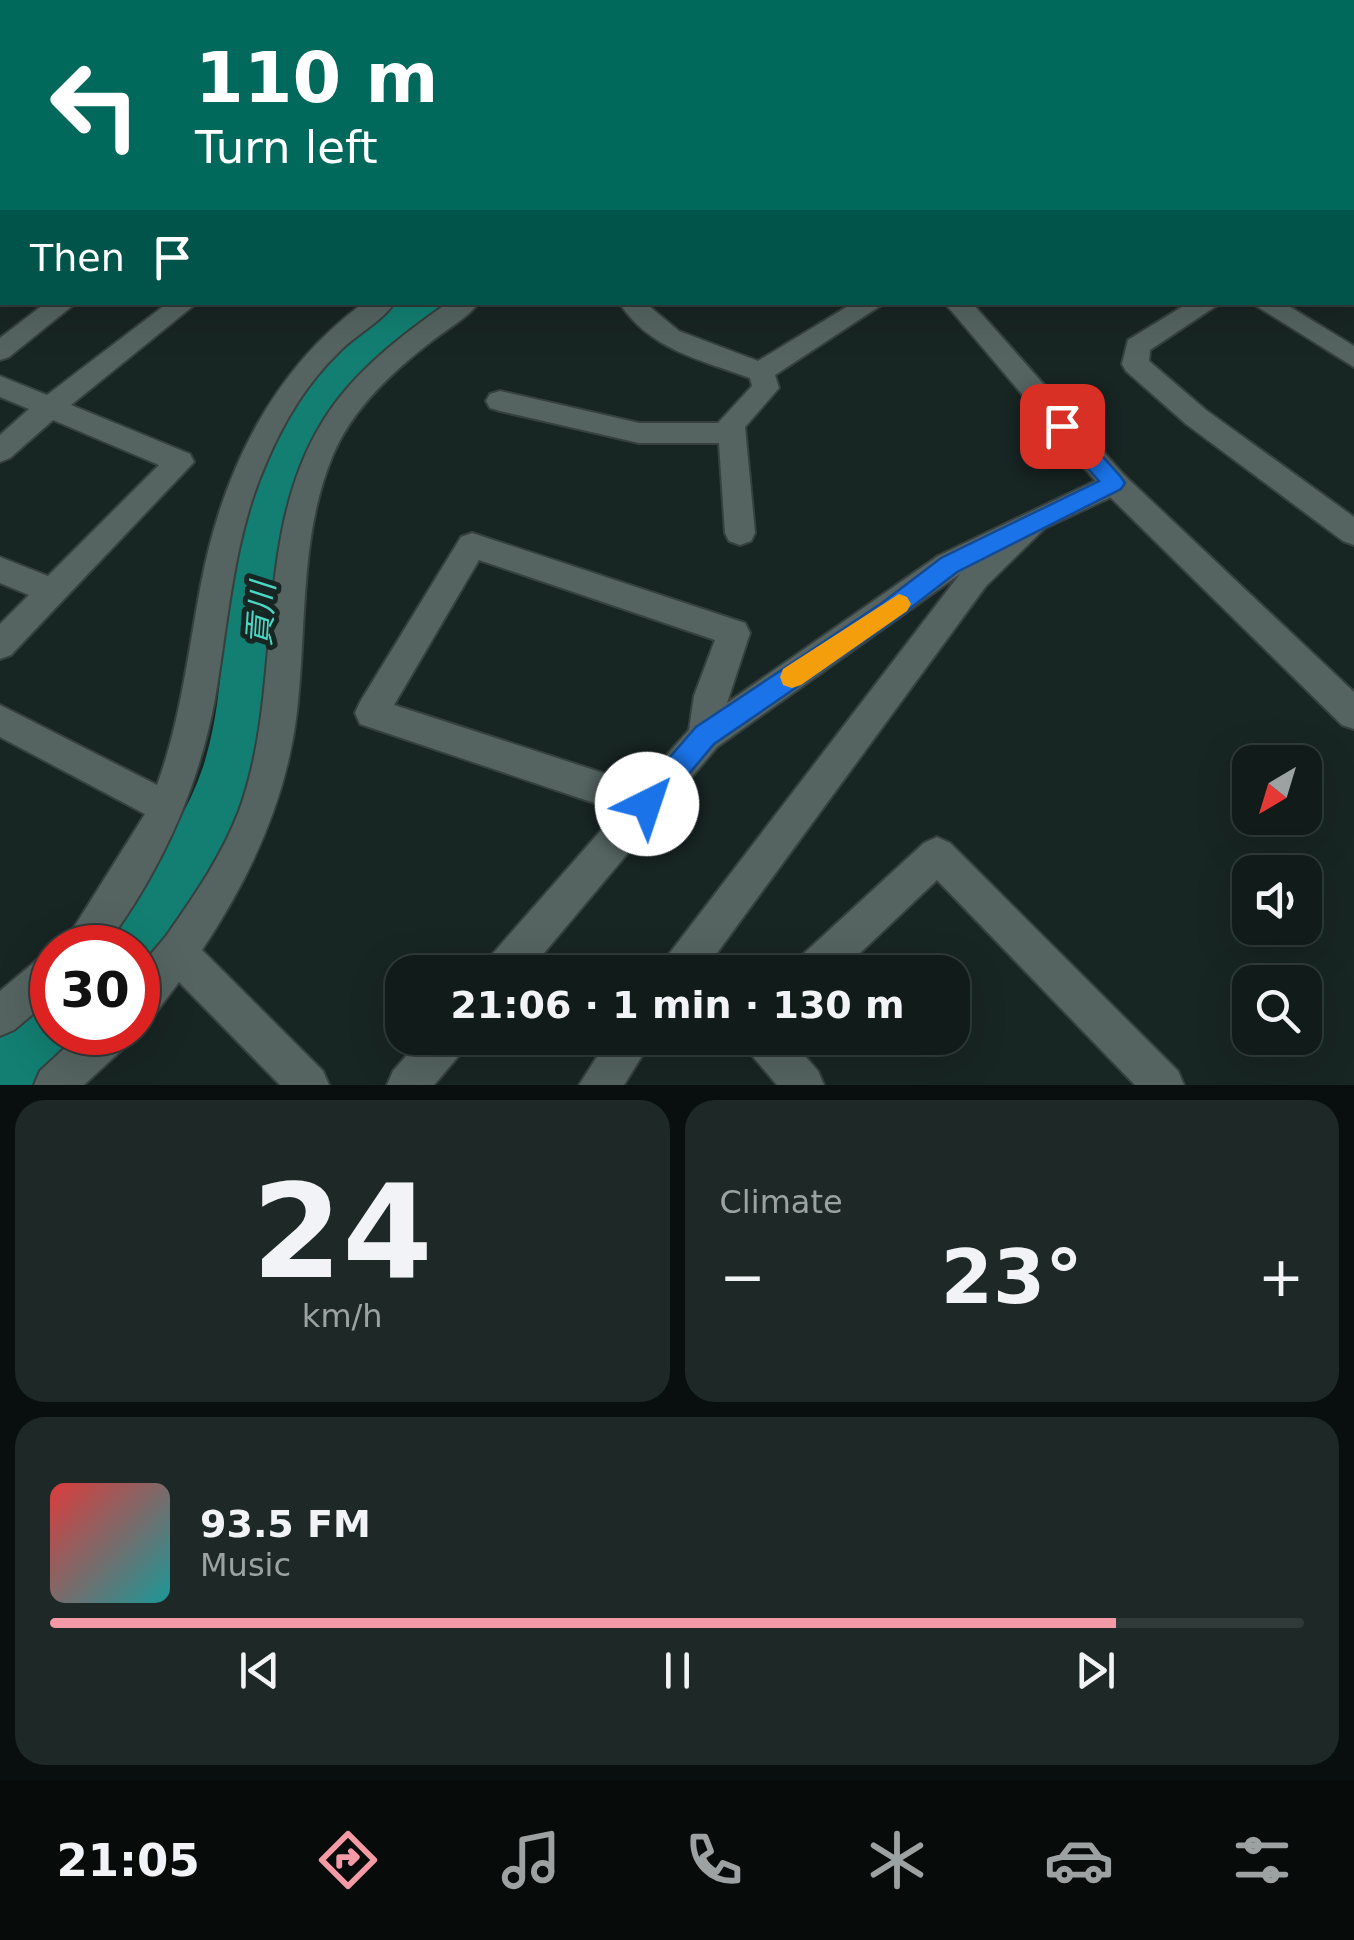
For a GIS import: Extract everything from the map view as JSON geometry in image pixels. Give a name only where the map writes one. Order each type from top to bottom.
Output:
[{"type":"street","points":[[0,351],[61,305]]},
{"type":"street","points":[[0,452],[50,406],[182,305]]},
{"type":"street","points":[[98,925],[121,896],[167,808],[201,691],[228,532],[252,457],[287,394],[310,366],[380,305]]},
{"type":"street","points":[[160,976],[192,936],[250,833],[275,747],[296,556],[309,480],[330,434],[366,386],[401,349],[463,305]]},
{"type":"street","points":[[632,305],[638,317],[661,334],[762,372]]},
{"type":"street","points":[[762,372],[869,305]]},
{"type":"street","points":[[959,305],[1114,483],[1354,714]]},
{"type":"street","points":[[1205,305],[1137,346],[1135,364],[1196,416],[1354,533]]},
{"type":"street","points":[[1267,305],[1354,358]]},
{"type":"street","points":[[740,533],[731,424],[766,388],[762,372]]},
{"type":"street","points":[[0,386],[180,462],[0,645]]},
{"type":"street","points":[[500,402],[639,433],[732,433]]},
{"type":"street","points":[[518,955],[705,736],[949,565],[1114,483]]},
{"type":"street","points":[[702,955],[975,577],[1036,520]]},
{"type":"street","points":[[647,804],[372,713],[472,544],[734,633],[711,696],[705,736]]},
{"type":"street","points":[[0,569],[52,592]]},
{"type":"street","points":[[0,720],[167,808]]},
{"type":"street","points":[[831,955],[937,855],[1164,1085]]},
{"type":"street","points":[[178,954],[309,1085]]},
{"type":"street","points":[[0,1016],[30,991]]},
{"type":"street","points":[[54,1085],[87,1055]]},
{"type":"street","points":[[407,1085],[433,1055]]},
{"type":"street","points":[[599,1085],[621,1055]]},
{"type":"street","points":[[778,1055],[804,1085]]},
{"type":"waterway","name":"貢川","points":[[153,925],[211,840],[241,765],[253,709],[267,538],[286,468],[302,435],[344,375],[420,305]]},
{"type":"waterway","name":"貢川","points":[[0,1056],[30,1034]]},
{"type":"slow traffic","points":[[792,677],[899,604]]},
{"type":"route","points":[[647,804],[705,736],[949,565],[1114,483],[1062,426]]}]
